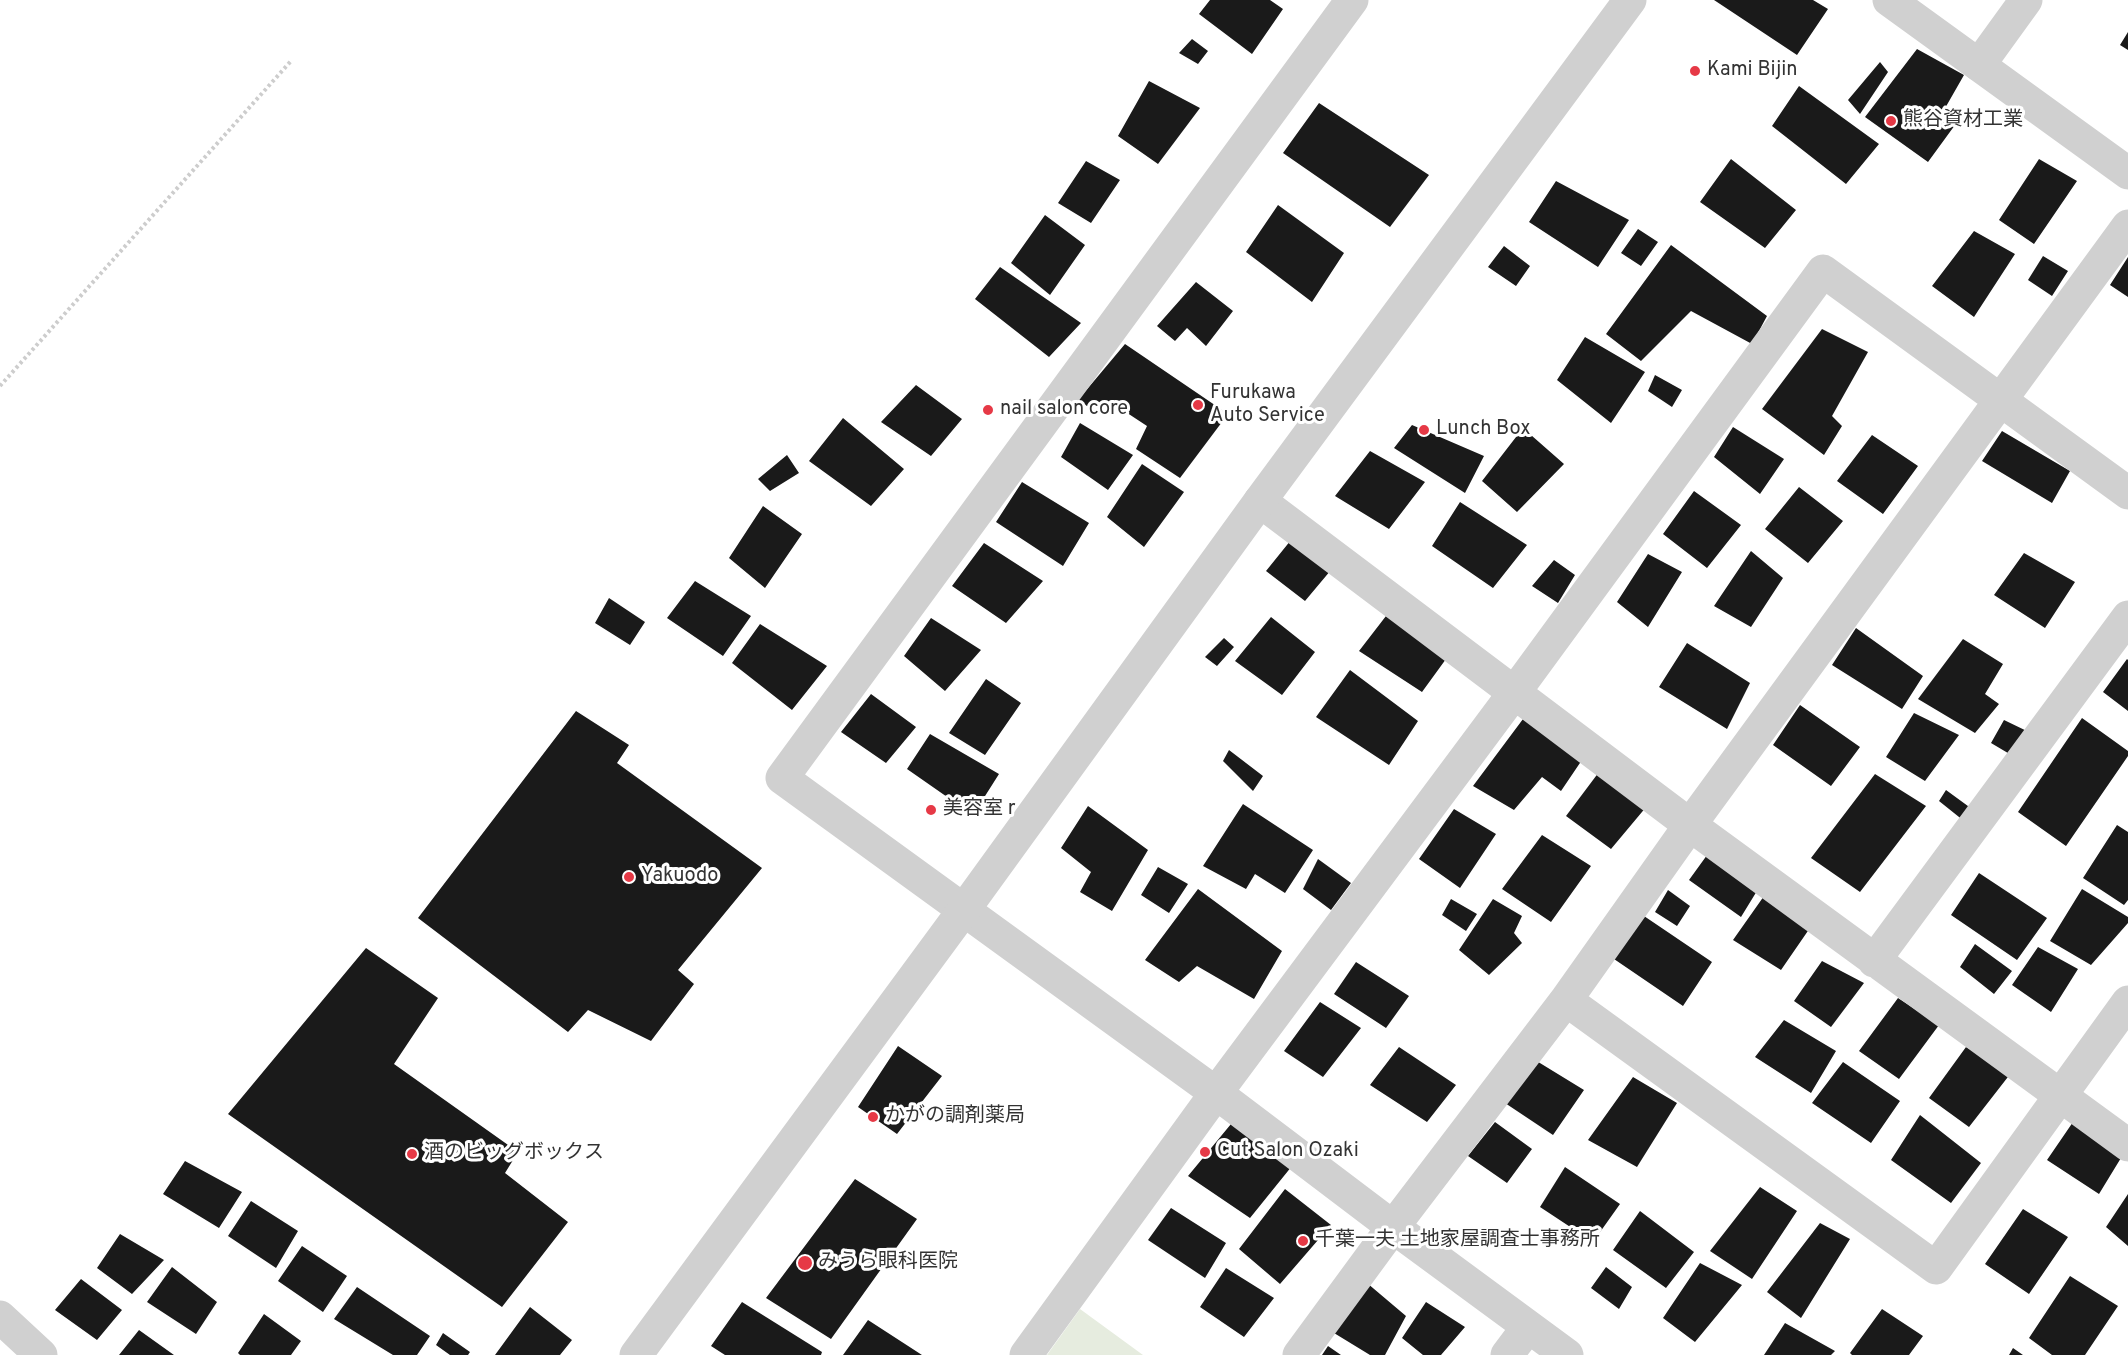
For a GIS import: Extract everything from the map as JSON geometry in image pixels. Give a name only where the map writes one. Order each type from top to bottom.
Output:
[{"type":"street","points":[[1352,0],[782,778],[1216,1093],[1567,1355]]},
{"type":"street","points":[[636,1355],[963,911],[1260,501],[1630,0]]},
{"type":"street","points":[[1889,0],[2128,173]]},
{"type":"street","points":[[1979,65],[2026,0]]},
{"type":"street","points":[[1299,1355],[1393,1227],[1566,1000],[1690,825],[2128,226]]},
{"type":"street","points":[[1026,1355],[1216,1093],[1514,693],[1823,272],[2128,493]]},
{"type":"street","points":[[1260,501],[1690,825],[2128,1145]]},
{"type":"street","points":[[1874,961],[2128,617]]},
{"type":"street","points":[[1566,1000],[1936,1268],[2128,1002]]},
{"type":"street","points":[[0,1317],[41,1355]]},
{"type":"street","points":[[1507,1355],[1528,1327]]},
{"type":"path","points":[[0,386],[291,61]]},
{"type":"shaded area","points":[[1080,1309],[1143,1355],[1047,1355]]},
{"type":"building","points":[[1210,0],[1270,0],[1283,9],[1252,54],[1199,14]]},
{"type":"building","points":[[1714,0],[1813,0],[1828,9],[1797,55]]},
{"type":"building","points":[[2128,32],[2128,50],[2120,45]]},
{"type":"building","points":[[1192,39],[1208,51],[1198,64],[1179,53]]},
{"type":"building","points":[[1917,49],[1964,75],[1944,110],[1955,125],[1928,162],[1865,117]]},
{"type":"building","points":[[1880,62],[1888,72],[1860,114],[1848,100]]},
{"type":"building","points":[[1149,81],[1200,108],[1158,164],[1118,136]]},
{"type":"building","points":[[1799,86],[1879,144],[1846,184],[1772,126]]},
{"type":"building","points":[[1319,103],[1429,175],[1390,227],[1283,153]]},
{"type":"building","points":[[1731,159],[1796,210],[1765,248],[1700,202]]},
{"type":"building","points":[[2039,159],[2077,181],[2034,244],[1999,220]]},
{"type":"building","points":[[1086,161],[1120,180],[1091,223],[1058,203]]},
{"type":"building","points":[[1556,181],[1629,220],[1598,267],[1529,222]]},
{"type":"building","points":[[1278,205],[1344,253],[1312,302],[1246,252]]},
{"type":"building","points":[[1045,215],[1085,245],[1050,295],[1011,263]]},
{"type":"building","points":[[1638,229],[1658,242],[1641,266],[1621,253]]},
{"type":"building","points":[[1974,231],[2015,254],[1974,317],[1932,286]]},
{"type":"building","points":[[1671,245],[1767,316],[1752,344],[1691,311],[1641,361],[1606,334]]},
{"type":"building","points":[[1504,246],[1530,266],[1516,286],[1488,267]]},
{"type":"building","points":[[2043,256],[2068,271],[2052,296],[2028,280]]},
{"type":"building","points":[[2128,257],[2128,297],[2110,285]]},
{"type":"building","points":[[1000,267],[1081,323],[1049,357],[975,299]]},
{"type":"building","points":[[1196,282],[1233,311],[1206,346],[1187,328],[1175,341],[1157,326]]},
{"type":"building","points":[[1822,329],[1868,352],[1832,416],[1842,426],[1824,455],[1762,409]]},
{"type":"building","points":[[1585,337],[1645,372],[1611,423],[1557,380]]},
{"type":"building","points":[[1125,344],[1228,414],[1180,478],[1136,449],[1147,426],[1112,403],[1099,414],[1078,400]]},
{"type":"building","points":[[1655,375],[1682,390],[1672,407],[1648,391]]},
{"type":"building","points":[[916,385],[962,419],[931,456],[881,422]]},
{"type":"building","points":[[843,418],[904,469],[871,506],[809,461]]},
{"type":"building","points":[[1080,423],[1133,455],[1108,490],[1061,457]]},
{"type":"building","points":[[1412,425],[1484,456],[1465,493],[1394,448]]},
{"type":"building","points":[[1733,427],[1784,459],[1760,494],[1714,457]]},
{"type":"building","points":[[1523,428],[1564,464],[1517,512],[1482,481]]},
{"type":"building","points":[[2002,431],[2070,471],[2052,503],[1982,461]]},
{"type":"building","points":[[1872,435],[1918,466],[1883,514],[1837,481]]},
{"type":"building","points":[[1370,451],[1425,482],[1389,529],[1335,496]]},
{"type":"building","points":[[787,455],[799,473],[770,491],[758,479]]},
{"type":"building","points":[[1142,464],[1184,492],[1144,547],[1107,517]]},
{"type":"building","points":[[1022,482],[1089,523],[1063,566],[996,522]]},
{"type":"building","points":[[1799,487],[1843,521],[1808,563],[1765,529]]},
{"type":"building","points":[[1694,491],[1741,525],[1707,568],[1663,534]]},
{"type":"building","points":[[1460,502],[1527,545],[1493,588],[1432,546]]},
{"type":"building","points":[[763,506],[802,534],[765,588],[729,558]]},
{"type":"building","points":[[1291,540],[1331,570],[1305,601],[1266,571]]},
{"type":"building","points":[[984,543],[1043,581],[1006,623],[952,586]]},
{"type":"building","points":[[1751,551],[1783,578],[1751,627],[1714,606]]},
{"type":"building","points":[[2024,553],[2075,582],[2045,628],[1994,595]]},
{"type":"building","points":[[1648,554],[1682,572],[1648,627],[1617,602]]},
{"type":"building","points":[[1554,560],[1575,575],[1558,603],[1532,586]]},
{"type":"building","points":[[695,581],[751,616],[723,656],[667,618]]},
{"type":"building","points":[[609,598],[645,622],[630,645],[595,623]]},
{"type":"building","points":[[1386,616],[1446,659],[1422,692],[1359,651]]},
{"type":"building","points":[[1271,617],[1315,652],[1282,695],[1235,661]]},
{"type":"building","points":[[931,618],[981,650],[945,691],[904,656]]},
{"type":"building","points":[[760,624],[827,666],[792,710],[732,663]]},
{"type":"building","points":[[1856,628],[1923,676],[1902,709],[1832,665]]},
{"type":"building","points":[[1224,638],[1234,647],[1217,666],[1205,657]]},
{"type":"building","points":[[1963,639],[2003,664],[1985,694],[1999,704],[1975,733],[1918,699]]},
{"type":"building","points":[[1687,643],[1750,683],[1727,729],[1659,687]]},
{"type":"building","points":[[2128,660],[2128,711],[2103,692]]},
{"type":"building","points":[[1350,670],[1418,721],[1389,765],[1316,717]]},
{"type":"building","points":[[986,679],[1021,703],[985,755],[949,733]]},
{"type":"building","points":[[871,694],[916,727],[886,763],[841,732]]},
{"type":"building","points":[[1800,705],[1860,747],[1831,786],[1773,745]]},
{"type":"building","points":[[576,711],[629,745],[617,763],[762,868],[678,970],[694,984],[651,1041],[588,1010],[568,1032],[418,918]]},
{"type":"building","points":[[1914,713],[1959,735],[1925,781],[1886,757]]},
{"type":"building","points":[[1526,715],[1584,757],[1561,791],[1542,777],[1514,810],[1473,786]]},
{"type":"building","points":[[2082,718],[2128,751],[2128,756],[2066,846],[2018,812]]},
{"type":"building","points":[[2004,720],[2033,734],[2018,759],[1991,743]]},
{"type":"building","points":[[930,734],[999,774],[973,815],[907,769]]},
{"type":"building","points":[[1229,750],[1263,776],[1253,791],[1223,761]]},
{"type":"building","points":[[1602,768],[1647,806],[1611,849],[1566,816]]},
{"type":"building","points":[[1875,774],[1926,806],[1860,892],[1811,858]]},
{"type":"building","points":[[1946,790],[1972,809],[1964,821],[1939,801]]},
{"type":"building","points":[[1243,804],[1313,850],[1285,893],[1255,874],[1246,889],[1203,866]]},
{"type":"building","points":[[1088,806],[1148,850],[1112,911],[1080,892],[1091,872],[1061,848]]},
{"type":"building","points":[[1454,809],[1496,834],[1460,888],[1419,859]]},
{"type":"building","points":[[2117,825],[2128,832],[2128,900],[2124,905],[2083,878]]},
{"type":"building","points":[[1542,835],[1591,866],[1551,922],[1502,889]]},
{"type":"building","points":[[1710,851],[1760,886],[1741,917],[1689,880]]},
{"type":"building","points":[[1318,859],[1351,883],[1331,910],[1303,889]]},
{"type":"building","points":[[1158,867],[1188,884],[1169,913],[1141,895]]},
{"type":"building","points":[[1979,873],[2047,918],[2017,960],[1951,915]]},
{"type":"building","points":[[1198,889],[1282,951],[1254,999],[1197,966],[1179,982],[1145,960]]},
{"type":"building","points":[[2082,889],[2128,917],[2128,923],[2091,965],[2050,941]]},
{"type":"building","points":[[1668,890],[1690,906],[1677,926],[1655,912]]},
{"type":"building","points":[[1764,896],[1812,925],[1781,970],[1733,940]]},
{"type":"building","points":[[1451,899],[1477,914],[1466,931],[1442,915]]},
{"type":"building","points":[[1493,899],[1522,916],[1514,933],[1522,943],[1489,975],[1459,950]]},
{"type":"building","points":[[1644,916],[1712,962],[1683,1006],[1614,959]]},
{"type":"building","points":[[1975,944],[2012,971],[1994,994],[1960,967]]},
{"type":"building","points":[[2038,947],[2078,969],[2051,1012],[2012,985]]},
{"type":"building","points":[[366,948],[438,998],[394,1064],[518,1152],[505,1173],[568,1222],[502,1307],[228,1114]]},
{"type":"building","points":[[1822,961],[1864,983],[1831,1027],[1794,1001]]},
{"type":"building","points":[[1356,962],[1409,996],[1386,1028],[1334,994]]},
{"type":"building","points":[[1898,998],[1939,1025],[1899,1079],[1859,1051]]},
{"type":"building","points":[[1320,1002],[1361,1028],[1323,1077],[1284,1051]]},
{"type":"building","points":[[1784,1020],[1836,1051],[1811,1093],[1755,1057]]},
{"type":"building","points":[[898,1046],[942,1076],[897,1134],[858,1107]]},
{"type":"building","points":[[1399,1047],[1456,1085],[1427,1122],[1370,1085]]},
{"type":"building","points":[[1966,1047],[2011,1073],[1969,1127],[1929,1098]]},
{"type":"building","points":[[1535,1060],[1584,1090],[1553,1135],[1505,1103]]},
{"type":"building","points":[[1843,1062],[1900,1101],[1871,1143],[1812,1103]]},
{"type":"building","points":[[1633,1077],[1677,1103],[1637,1167],[1588,1140]]},
{"type":"building","points":[[1920,1115],[1981,1163],[1951,1203],[1891,1160]]},
{"type":"building","points":[[1495,1122],[1532,1149],[1507,1183],[1468,1156]]},
{"type":"building","points":[[2073,1122],[2124,1153],[2099,1194],[2047,1160]]},
{"type":"building","points":[[1231,1124],[1292,1166],[1250,1218],[1188,1176]]},
{"type":"building","points":[[185,1161],[242,1192],[219,1228],[163,1194]]},
{"type":"building","points":[[1565,1167],[1620,1204],[1593,1242],[1540,1207]]},
{"type":"building","points":[[855,1179],[917,1219],[831,1339],[766,1298]]},
{"type":"building","points":[[1760,1187],[1797,1211],[1752,1279],[1710,1251]]},
{"type":"building","points":[[1285,1189],[1331,1225],[1280,1284],[1239,1249]]},
{"type":"building","points":[[2128,1194],[2128,1246],[2106,1227]]},
{"type":"building","points":[[251,1201],[298,1231],[276,1268],[228,1236]]},
{"type":"building","points":[[1171,1208],[1226,1243],[1205,1278],[1148,1240]]},
{"type":"building","points":[[2023,1209],[2068,1237],[2029,1294],[1985,1264]]},
{"type":"building","points":[[1640,1211],[1694,1252],[1666,1288],[1613,1250]]},
{"type":"building","points":[[1820,1223],[1850,1239],[1801,1318],[1767,1292]]},
{"type":"building","points":[[120,1234],[164,1260],[132,1294],[97,1268]]},
{"type":"building","points":[[302,1246],[347,1276],[323,1312],[278,1281]]},
{"type":"building","points":[[1700,1263],[1742,1285],[1695,1342],[1663,1318]]},
{"type":"building","points":[[172,1267],[217,1302],[196,1334],[147,1302]]},
{"type":"building","points":[[1606,1267],[1632,1287],[1619,1309],[1591,1288]]},
{"type":"building","points":[[1226,1268],[1274,1298],[1244,1337],[1200,1307]]},
{"type":"building","points":[[2070,1276],[2118,1306],[2085,1355],[2052,1355],[2029,1338]]},
{"type":"building","points":[[81,1279],[122,1310],[97,1340],[55,1310]]},
{"type":"building","points":[[1367,1283],[1406,1316],[1385,1355],[1370,1355],[1334,1333]]},
{"type":"building","points":[[357,1287],[430,1336],[417,1355],[393,1355],[334,1319]]},
{"type":"building","points":[[742,1302],[822,1352],[821,1355],[725,1355],[711,1346]]},
{"type":"building","points":[[1426,1302],[1465,1327],[1441,1355],[1423,1355],[1402,1338]]},
{"type":"building","points":[[530,1307],[572,1340],[560,1355],[495,1355]]},
{"type":"building","points":[[1882,1309],[1923,1336],[1909,1355],[1852,1355],[1850,1353]]},
{"type":"building","points":[[264,1314],[301,1341],[291,1355],[240,1355],[238,1353]]},
{"type":"building","points":[[868,1320],[922,1355],[843,1355]]},
{"type":"building","points":[[1785,1323],[1835,1351],[1831,1355],[1764,1355]]},
{"type":"building","points":[[139,1330],[174,1355],[119,1355]]},
{"type":"building","points":[[443,1333],[470,1352],[468,1355],[450,1355],[436,1345]]},
{"type":"building","points":[[1328,1346],[1341,1355],[1322,1355]]},
{"type":"building","points":[[2013,1348],[2023,1355],[2009,1355]]},
{"type":"place","name":"Kami Bijin","points":[[1695,71]]},
{"type":"place","name":"熊谷資材工業","points":[[1891,121]]},
{"type":"place","name":"Furukawa Auto Service","points":[[1198,405]]},
{"type":"place","name":"nail salon core","points":[[988,410]]},
{"type":"place","name":"Lunch Box","points":[[1424,430]]},
{"type":"place","name":"美容室 r","points":[[931,810]]},
{"type":"place","name":"Yakuodo","points":[[629,877]]},
{"type":"place","name":"かがの調剤薬局","points":[[873,1117]]},
{"type":"place","name":"Cut Salon Ozaki","points":[[1205,1152]]},
{"type":"place","name":"酒のビッグボックス","points":[[412,1154]]},
{"type":"place","name":"千葉一夫 土地家屋調査士事務所","points":[[1303,1241]]},
{"type":"place","name":"みうら眼科医院","points":[[805,1263]]}]
